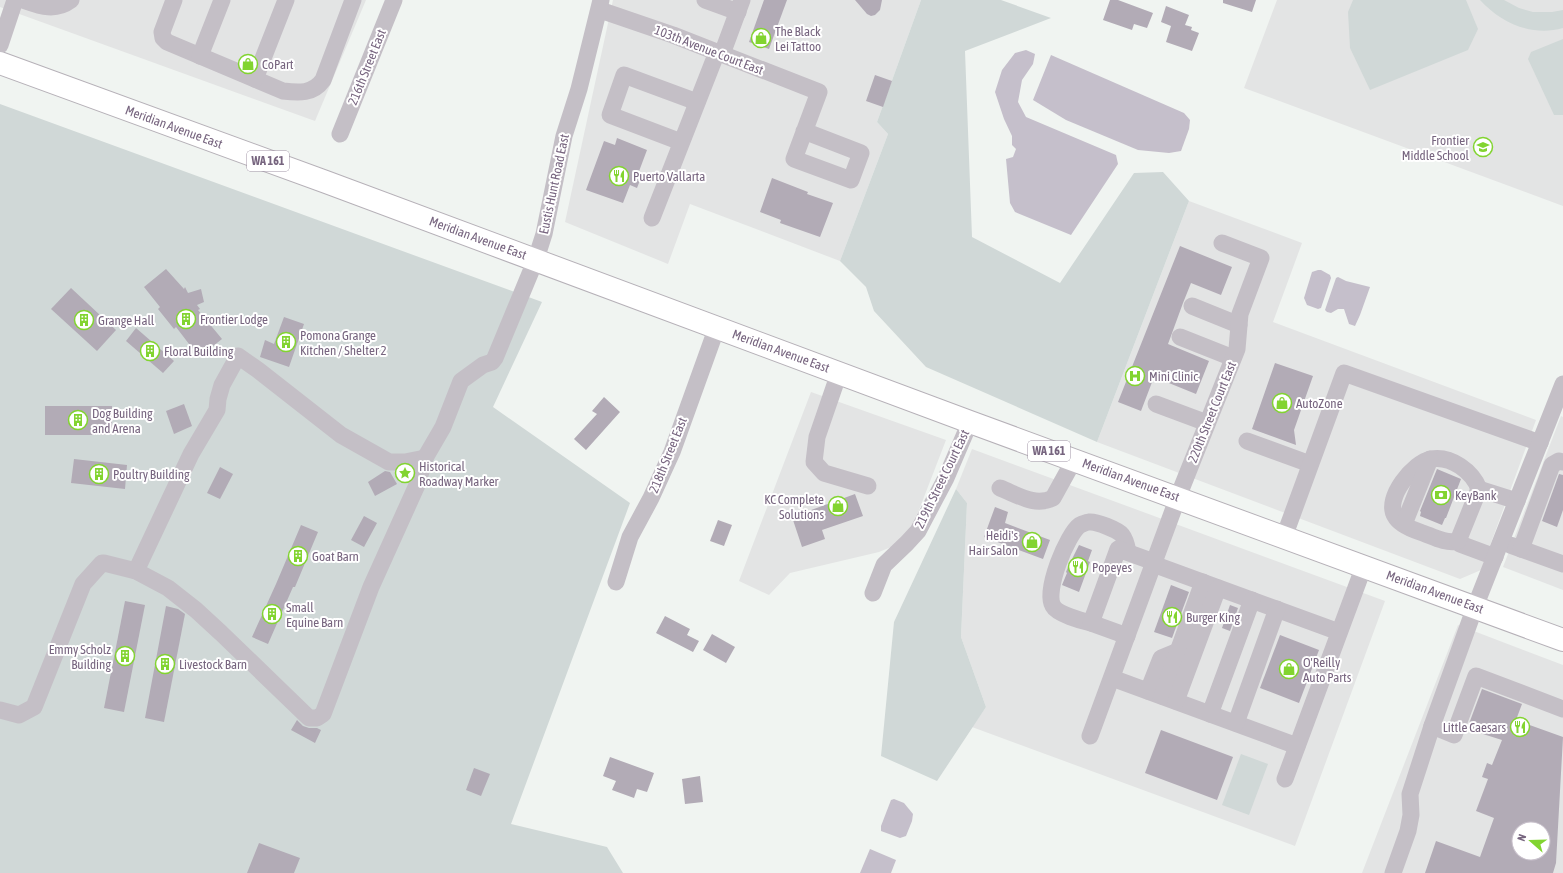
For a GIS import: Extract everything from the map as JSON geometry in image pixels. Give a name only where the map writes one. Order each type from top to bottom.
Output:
[{"type":"main road","name":"Meridian Avenue East","points":[[0,63],[536,259],[970,422],[1178,497],[1563,640]]},
{"type":"street","points":[[0,45],[15,0]]},
{"type":"street","points":[[30,1],[48,8],[56,7],[71,0]]},
{"type":"street","points":[[174,0],[162,32],[163,38],[167,42],[283,91],[298,93],[310,91],[319,86],[324,80],[354,0]]},
{"type":"street","points":[[200,56],[222,0]]},
{"type":"street","points":[[255,79],[286,0]]},
{"type":"street","name":"216th Street East","points":[[340,134],[394,0]]},
{"type":"street","points":[[652,218],[697,102],[740,6],[705,0]]},
{"type":"street","name":"103th Avenue Court East","points":[[600,5],[819,92],[804,132]]},
{"type":"street","name":"Eustis Hunt Road East","points":[[425,458],[443,427],[461,382],[483,365],[492,362],[502,343],[536,259],[548,221],[564,136],[579,89],[600,5]]},
{"type":"street","points":[[681,142],[610,115],[624,75],[697,102]]},
{"type":"street","name":"220th Street Court East","points":[[1090,736],[1178,497],[1237,349],[1243,304],[1261,258],[1222,243]]},
{"type":"street","points":[[1192,306],[1239,325]]},
{"type":"street","name":"218th Street East","points":[[616,582],[630,537],[651,498],[672,452],[717,327]]},
{"type":"street","points":[[1180,337],[1233,358]]},
{"type":"street","points":[[0,710],[19,715],[34,707],[83,584],[102,563],[136,571],[168,588],[196,610],[309,718],[317,718],[323,714],[371,587],[417,485],[425,458],[406,462],[389,462],[341,435],[238,356],[222,385],[217,410],[191,454],[136,571]]},
{"type":"street","points":[[839,373],[817,437],[814,462],[824,473],[868,486]]},
{"type":"street","points":[[1284,537],[1344,374],[1540,443]]},
{"type":"street","points":[[1393,873],[1408,831],[1411,815],[1410,794],[1432,726],[1474,607],[1540,443],[1556,425],[1563,384]]},
{"type":"street","points":[[1156,404],[1207,423]]},
{"type":"street","name":"219th Street Court East","points":[[873,593],[884,566],[918,531],[930,509],[970,422]]},
{"type":"street","points":[[1247,441],[1310,464]]},
{"type":"street","points":[[1495,557],[1460,544],[1458,541],[1449,542],[1412,529],[1404,524],[1395,516],[1393,512],[1393,506],[1399,488],[1407,476],[1422,462],[1430,459],[1445,459],[1472,475],[1479,489],[1517,501]]},
{"type":"street","points":[[1000,488],[1036,502],[1047,501],[1053,498],[1074,460]]},
{"type":"street","points":[[1521,549],[1552,465],[1563,462]]},
{"type":"street","points":[[1458,541],[1479,489]]},
{"type":"street","points":[[1091,623],[1123,551],[1124,536],[1117,531],[1095,522],[1089,522],[1077,528],[1066,544],[1052,586],[1052,606],[1059,612],[1127,636]]},
{"type":"street","points":[[1501,541],[1563,564]]},
{"type":"street","points":[[1123,551],[1210,585],[1339,632]]},
{"type":"street","points":[[1285,779],[1364,566]]},
{"type":"street","points":[[1162,696],[1161,658],[1178,651],[1210,585]]},
{"type":"street","points":[[1162,696],[1210,585]]},
{"type":"street","points":[[1205,712],[1220,653],[1225,648],[1236,644],[1252,600]]},
{"type":"street","points":[[1236,723],[1277,610]]},
{"type":"street","points":[[1432,726],[1454,735],[1476,676],[1563,709]]},
{"type":"street","points":[[1112,678],[1297,746]]},
{"type":"shaded area","name":"CoPart","points":[[0,0],[366,0],[315,121],[0,7]]},
{"type":"shaded area","points":[[613,0],[921,0],[877,122],[888,134],[840,261],[690,204],[668,264],[565,222]]},
{"type":"shaded area","points":[[921,0],[1001,0],[1051,18],[965,51],[972,237],[1060,283],[1134,173],[1163,172],[1189,201],[1097,442],[926,367],[874,311],[866,287],[840,261],[888,134],[877,122]]},
{"type":"shaded area","name":"Frontier Middle School","points":[[1277,0],[1563,0],[1563,206],[1244,88]]},
{"type":"shaded area","points":[[1353,0],[1466,0],[1478,29],[1468,50],[1370,90],[1350,48],[1348,12]]},
{"type":"shaded area","points":[[1480,0],[1504,0],[1519,8],[1533,12],[1552,12],[1563,10],[1563,28],[1540,31],[1518,26],[1497,15]]},
{"type":"shaded area","points":[[1563,39],[1563,115],[1554,115],[1528,59],[1531,52]]},
{"type":"shaded area","points":[[1026,50],[1035,54],[1033,64],[1022,80],[1018,102],[1026,117],[1116,155],[1118,164],[1071,235],[1015,212],[1010,203],[1006,159],[1013,157],[1016,149],[1012,145],[1012,136],[1004,119],[995,92],[1002,70],[1015,53]]},
{"type":"shaded area","points":[[1051,55],[1184,113],[1190,120],[1189,129],[1181,151],[1169,153],[1138,150],[1066,120],[1033,100]]},
{"type":"shaded area","points":[[0,104],[542,302],[493,407],[630,503],[511,824],[607,847],[623,873],[0,873]]},
{"type":"shaded area","points":[[1189,201],[1302,243],[1273,322],[1536,420],[1481,570],[1460,579],[1097,442]]},
{"type":"shaded area","points":[[1318,270],[1330,275],[1331,278],[1321,308],[1318,309],[1307,305],[1304,298],[1312,272]]},
{"type":"shaded area","points":[[1338,277],[1346,281],[1370,287],[1355,326],[1349,324],[1344,309],[1338,309],[1331,313],[1325,310],[1336,278]]},
{"type":"shaded area","points":[[811,392],[946,440],[919,510],[911,526],[901,539],[891,547],[879,552],[790,573],[769,595],[739,581]]},
{"type":"shaded area","points":[[1561,416],[1563,417],[1563,590],[1503,567]]},
{"type":"shaded area","points":[[972,449],[1385,601],[1295,846],[972,727],[986,707],[961,637],[967,503],[956,489]]},
{"type":"shaded area","points":[[956,489],[967,503],[961,637],[986,707],[937,781],[881,756],[894,622]]},
{"type":"shaded area","points":[[1458,625],[1563,665],[1563,873],[1362,873]]},
{"type":"shaded area","points":[[1241,754],[1268,764],[1249,815],[1222,805]]},
{"type":"shaded area","points":[[894,799],[904,803],[913,814],[906,836],[900,838],[881,831],[881,826],[891,800]]},
{"type":"shaded area","points":[[870,849],[896,860],[891,873],[860,873]]},
{"type":"building","points":[[764,0],[787,0],[769,49],[749,42]]},
{"type":"building","points":[[855,0],[882,0],[880,10],[875,15],[871,16],[867,14]]},
{"type":"building","points":[[1110,0],[1118,0],[1153,13],[1147,28],[1134,24],[1132,30],[1103,20]]},
{"type":"building","points":[[1223,0],[1256,0],[1252,12],[1223,3]]},
{"type":"building","points":[[1166,6],[1189,15],[1185,25],[1192,27],[1191,30],[1199,33],[1192,51],[1166,42],[1171,26],[1161,22]]},
{"type":"building","points":[[875,75],[892,81],[883,107],[866,101]]},
{"type":"building","points":[[617,138],[647,150],[638,174],[642,175],[637,188],[630,185],[623,203],[586,190],[604,141],[615,145]]},
{"type":"building","points":[[772,178],[808,192],[807,194],[833,203],[820,237],[780,223],[781,220],[760,212]]},
{"type":"building","points":[[1180,246],[1232,267],[1221,295],[1191,283],[1168,344],[1209,361],[1196,394],[1154,377],[1141,411],[1118,402]]},
{"type":"building","name":"Frontier Lodge","points":[[166,269],[184,289],[185,287],[188,293],[201,289],[204,302],[197,305],[200,309],[198,310],[222,339],[199,357],[176,327],[174,329],[158,309],[160,307],[144,287]]},
{"type":"building","name":"Grange Hall","points":[[71,288],[116,330],[97,351],[51,309]]},
{"type":"building","name":"Pomona Grange Kitchen / Shelter 2","points":[[284,317],[304,324],[289,367],[260,357],[265,340],[274,344]]},
{"type":"building","name":"Floral Building","points":[[136,328],[174,361],[163,373],[126,341]]},
{"type":"building","name":"AutoZone","points":[[1275,363],[1313,376],[1294,430],[1296,445],[1252,429]]},
{"type":"building","points":[[604,397],[620,412],[586,450],[574,439],[597,414],[592,411]]},
{"type":"building","points":[[184,404],[192,426],[174,434],[166,411]]},
{"type":"building","name":"Dog Building and Arena","points":[[45,406],[112,406],[112,435],[45,435]]},
{"type":"building","name":"Poultry Building","points":[[74,459],[127,465],[125,489],[71,483]]},
{"type":"building","points":[[220,467],[233,474],[220,499],[207,493]]},
{"type":"building","name":"KeyBank","points":[[1437,469],[1461,479],[1442,525],[1420,516],[1420,511]]},
{"type":"building","points":[[385,471],[390,472],[397,484],[375,496],[368,482]]},
{"type":"building","points":[[1559,474],[1563,475],[1563,510],[1557,527],[1542,521]]},
{"type":"building","points":[[855,494],[863,516],[822,530],[825,539],[802,547],[792,517]]},
{"type":"building","points":[[995,507],[1008,512],[1005,523],[1050,540],[1043,559],[984,537]]},
{"type":"building","points":[[364,516],[377,523],[364,547],[351,540]]},
{"type":"building","points":[[718,520],[732,525],[724,546],[710,541]]},
{"type":"building","points":[[301,525],[318,532],[295,587],[293,587],[268,644],[252,637]]},
{"type":"building","name":"Popeyes","points":[[1079,545],[1092,550],[1088,561],[1090,562],[1079,592],[1062,585],[1068,567]]},
{"type":"building","name":"Burger King","points":[[1171,585],[1189,592],[1172,638],[1154,632]]},
{"type":"building","name":"Emmy Scholz Building","points":[[125,601],[145,605],[124,712],[104,708]]},
{"type":"building","points":[[1230,605],[1238,608],[1230,631],[1222,628]]},
{"type":"building","name":"Livestock Barn","points":[[166,606],[178,609],[185,614],[164,722],[145,718]]},
{"type":"building","points":[[665,616],[690,629],[687,635],[699,641],[693,652],[656,633]]},
{"type":"building","points":[[712,634],[735,647],[726,663],[703,650]]},
{"type":"building","name":"O'Reilly Auto Parts","points":[[1280,635],[1319,650],[1299,703],[1260,688]]},
{"type":"building","points":[[1482,689],[1522,704],[1516,720],[1563,737],[1556,863],[1553,873],[1425,873],[1436,841],[1480,857],[1494,818],[1476,811],[1488,779],[1482,777],[1487,763],[1492,765],[1502,740],[1467,729]]},
{"type":"building","points":[[297,720],[303,726],[321,730],[315,743],[291,730]]},
{"type":"building","points":[[1161,730],[1233,757],[1217,800],[1145,773]]},
{"type":"building","points":[[610,757],[654,773],[647,792],[637,789],[634,798],[612,790],[616,781],[603,776]]},
{"type":"building","points":[[474,768],[490,774],[481,796],[466,790]]},
{"type":"building","points":[[700,776],[703,802],[685,804],[682,779]]},
{"type":"building","points":[[259,843],[300,858],[294,873],[247,873]]},
{"type":"place","name":"The Black Lei Tattoo","points":[[761,38]]},
{"type":"place","name":"CoPart","points":[[248,64]]},
{"type":"place","name":"Frontier Middle School","points":[[1483,147]]},
{"type":"place","name":"Puerto Vallarta","points":[[619,176]]},
{"type":"place","name":"Frontier Lodge","points":[[186,319]]},
{"type":"place","name":"Grange Hall","points":[[84,320]]},
{"type":"place","name":"Pomona Grange Kitchen / Shelter 2","points":[[286,342]]},
{"type":"place","name":"Floral Building","points":[[150,351]]},
{"type":"place","name":"Mini Clinic","points":[[1135,376]]},
{"type":"place","name":"AutoZone","points":[[1282,403]]},
{"type":"place","name":"Dog Building and Arena","points":[[78,420]]},
{"type":"place","name":"Historical Roadway Marker","points":[[405,473]]},
{"type":"place","name":"Poultry Building","points":[[99,474]]},
{"type":"place","name":"KeyBank","points":[[1441,495]]},
{"type":"place","name":"KC Complete Solutions","points":[[838,506]]},
{"type":"place","name":"Heidi's Hair Salon","points":[[1032,542]]},
{"type":"place","name":"Goat Barn","points":[[298,556]]},
{"type":"place","name":"Popeyes","points":[[1078,567]]},
{"type":"place","name":"Small Equine Barn","points":[[272,614]]},
{"type":"place","name":"Burger King","points":[[1172,617]]},
{"type":"place","name":"Emmy Scholz Building","points":[[125,656]]},
{"type":"place","name":"Livestock Barn","points":[[165,664]]},
{"type":"place","name":"O'Reilly Auto Parts","points":[[1289,669]]},
{"type":"place","name":"Little Caesars","points":[[1520,727]]}]
